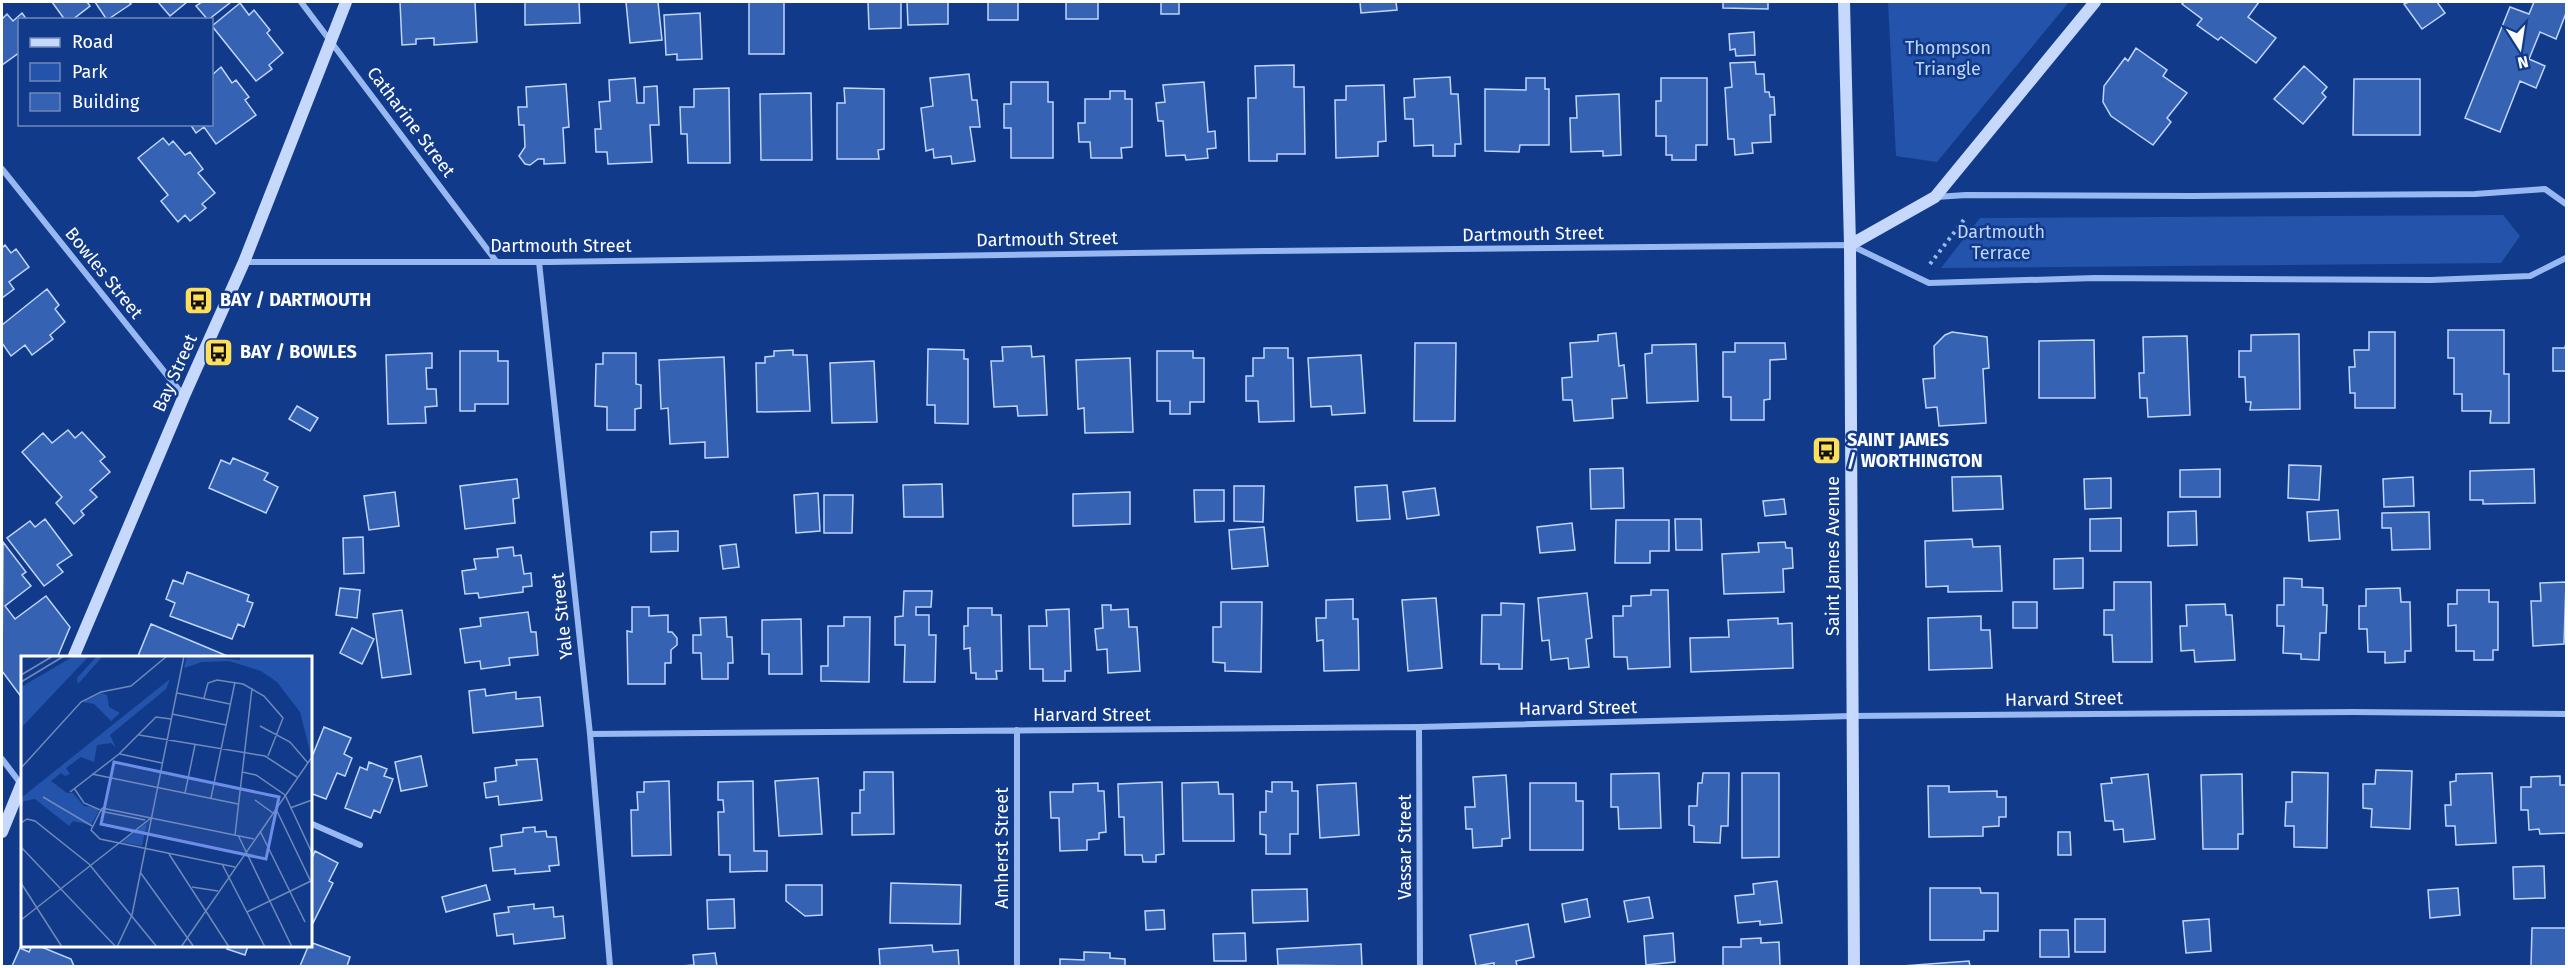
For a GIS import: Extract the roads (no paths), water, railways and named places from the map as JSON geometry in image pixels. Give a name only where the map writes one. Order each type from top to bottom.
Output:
[{"type":"main road","name":"Bay Street","points":[[74,656],[184,396],[244,262],[346,2]]},
{"type":"main road","name":"Saint James Avenue","points":[[1844,2],[1850,245],[1854,966]]},
{"type":"main road","points":[[1850,245],[1935,197],[2095,2]]},
{"type":"main road","points":[[2,832],[21,786]]},
{"type":"street","name":"Catharine Street","points":[[302,2],[496,261]]},
{"type":"street","name":"Bowles Street","points":[[2,169],[184,396]]},
{"type":"street","points":[[1935,197],[1966,195],[2475,194],[2545,189],[2566,204]]},
{"type":"street","points":[[1850,245],[1929,283],[2095,278],[2431,280],[2530,276],[2566,258]]},
{"type":"street","name":"Dartmouth Street","points":[[244,262],[539,262],[1241,251],[1850,245]]},
{"type":"street","name":"Yale Street","points":[[539,262],[590,734],[610,966]]},
{"type":"street","name":"Harvard Street","points":[[590,734],[1419,727],[1852,716],[2352,712],[2566,714]]},
{"type":"street","name":"Vassar Street","points":[[1419,727],[1420,966]]},
{"type":"street","name":"Amherst Street","points":[[1017,730],[1017,966]]},
{"type":"street","points":[[2,759],[21,783]]},
{"type":"street","points":[[312,824],[360,844]]},
{"type":"place","name":"BAY / DARTMOUTH","points":[[199,300]]},
{"type":"place","name":"BAY / BOWLES","points":[[219,352]]},
{"type":"place","name":"SAINT JAMES / WORTHINGTON","points":[[1826,450]]},
{"type":"park label","name":"Thompson Triangle","points":[[1948,58]]},
{"type":"park label","name":"Dartmouth Terrace","points":[[2001,242]]}]
